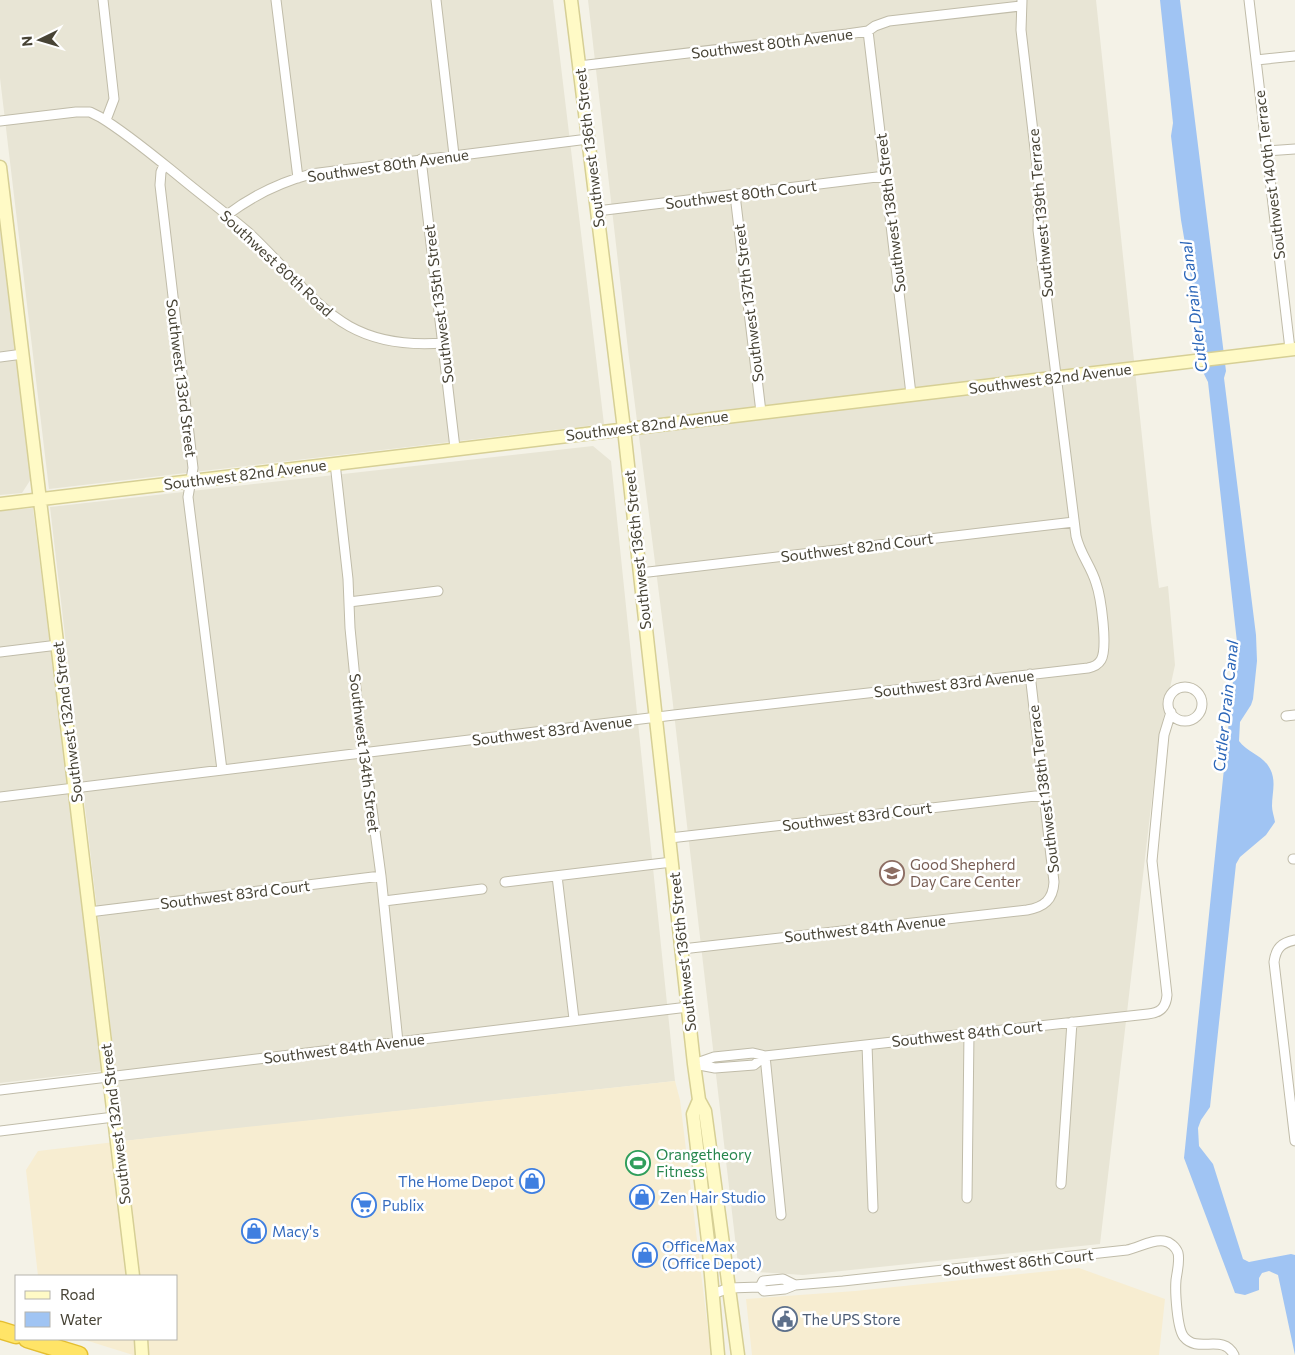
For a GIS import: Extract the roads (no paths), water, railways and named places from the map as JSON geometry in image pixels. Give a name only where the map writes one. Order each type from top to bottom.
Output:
[{"type":"highway","points":[[0,1330],[15,1335]]},
{"type":"highway","points":[[30,1340],[79,1355]]},
{"type":"street","points":[[0,121],[76,112],[90,112],[106,120],[114,98],[103,0]]},
{"type":"street","points":[[276,0],[298,178]]},
{"type":"street","points":[[436,0],[454,156]]},
{"type":"street","name":"Southwest 136th Street","points":[[571,0],[624,428],[694,1064],[699,1100],[705,1111],[738,1355]]},
{"type":"street","name":"Southwest 140th Terrace","points":[[1249,0],[1266,151],[1293,349]]},
{"type":"street","name":"Southwest 80th Avenue","points":[[579,66],[868,31],[875,26],[890,21],[1022,3]]},
{"type":"street","name":"Southwest 139th Terrace","points":[[1022,3],[1021,30],[1039,183],[1038,230],[1074,522],[1078,546],[1093,574],[1099,594],[1104,642],[1102,660]]},
{"type":"street","name":"Southwest 138th Street","points":[[868,31],[911,394]]},
{"type":"street","points":[[1256,60],[1295,56]]},
{"type":"street","name":"Southwest 80th Road","points":[[106,120],[227,215],[259,243],[312,298],[347,326],[387,341],[417,344],[443,343]]},
{"type":"street","name":"Southwest 80th Avenue","points":[[227,215],[254,197],[298,178],[331,171],[588,139]]},
{"type":"street","points":[[1266,151],[1295,149]]},
{"type":"street","name":"Southwest 135th Street","points":[[420,159],[455,448]]},
{"type":"street","name":"Southwest 133rd Street","points":[[164,165],[161,172],[160,185],[194,468],[188,497],[222,770]]},
{"type":"street","name":"Southwest 132nd Street","points":[[0,167],[133,1275]]},
{"type":"street","name":"Southwest 80th Court","points":[[597,211],[885,176]]},
{"type":"street","name":"Southwest 137th Street","points":[[735,195],[761,412]]},
{"type":"street","name":"Southwest 82nd Avenue","points":[[0,504],[1293,349]]},
{"type":"street","points":[[0,356],[23,354]]},
{"type":"street","name":"Southwest 134th Street","points":[[336,463],[350,628],[384,901],[398,1042]]},
{"type":"street","name":"Southwest 82nd Court","points":[[640,573],[1074,522]]},
{"type":"street","points":[[349,602],[438,591]]},
{"type":"street","points":[[0,652],[58,645]]},
{"type":"street","name":"Southwest 83rd Avenue","points":[[0,797],[656,717],[1088,668],[1102,660]]},
{"type":"street","name":"Southwest 138th Terrace","points":[[1030,674],[1054,882],[1052,894],[1047,902]]},
{"type":"street","name":"Southwest 84th Court","points":[[694,1064],[715,1068],[754,1064],[765,1056],[1152,1014],[1160,1010],[1166,1004],[1167,992],[1152,861],[1164,735],[1171,712]]},
{"type":"street","name":"Southwest 83rd Court","points":[[670,838],[1044,795]]},
{"type":"street","points":[[505,882],[672,862]]},
{"type":"street","name":"Southwest 83rd Court","points":[[89,912],[381,876]]},
{"type":"street","points":[[557,876],[574,1019]]},
{"type":"street","points":[[384,901],[482,889]]},
{"type":"street","name":"Southwest 84th Avenue","points":[[682,949],[1027,910],[1039,907],[1047,902]]},
{"type":"street","points":[[1295,940],[1285,942],[1278,948],[1274,967],[1295,1141]]},
{"type":"street","name":"Southwest 84th Avenue","points":[[0,1090],[574,1019],[688,1007]]},
{"type":"street","points":[[1061,1184],[1072,1022]]},
{"type":"street","points":[[967,1198],[968,1033]]},
{"type":"street","points":[[866,1044],[874,1208]]},
{"type":"street","points":[[765,1056],[781,1215]]},
{"type":"street","name":"Southwest 136th Street","points":[[699,1100],[692,1114],[713,1294],[718,1355]]},
{"type":"street","points":[[0,1131],[114,1117]]},
{"type":"street","name":"Southwest 86th Court","points":[[729,1288],[760,1287],[763,1281],[784,1279],[795,1285],[843,1281],[1127,1250],[1162,1241],[1170,1243],[1178,1252],[1176,1290],[1179,1321],[1183,1336],[1189,1342],[1198,1345],[1223,1344],[1234,1355]]},
{"type":"street","points":[[713,1294],[729,1288]]},
{"type":"street","points":[[141,1340],[142,1355]]},
{"type":"water","points":[[1160,0],[1180,0],[1226,371],[1224,378],[1256,635],[1257,661],[1253,699],[1240,722],[1239,741],[1269,767],[1273,777],[1272,808],[1275,822],[1266,835],[1240,857],[1236,864],[1210,1107],[1198,1128],[1199,1146],[1213,1164],[1243,1259],[1249,1262],[1291,1254],[1295,1255],[1295,1355],[1278,1275],[1269,1271],[1262,1273],[1259,1278],[1259,1290],[1245,1295],[1235,1293],[1184,1158],[1237,642],[1208,382],[1202,370],[1200,331],[1181,220],[1171,136],[1173,123]]},
{"type":"place","name":"Good Shepherd Day Care Center","points":[[892,873]]},
{"type":"place","name":"Orangetheory Fitness","points":[[638,1163]]},
{"type":"place","name":"The Home Depot","points":[[532,1181]]},
{"type":"place","name":"Zen Hair Studio","points":[[642,1197]]},
{"type":"place","name":"Publix","points":[[364,1205]]},
{"type":"place","name":"Macy's","points":[[254,1231]]},
{"type":"place","name":"OfficeMax (Office Depot)","points":[[645,1255]]},
{"type":"place","name":"The UPS Store","points":[[785,1319]]},
{"type":"water label","name":"Cutler Drain Canal","points":[[1193,307]]},
{"type":"water label","name":"Cutler Drain Canal","points":[[1225,706]]}]
